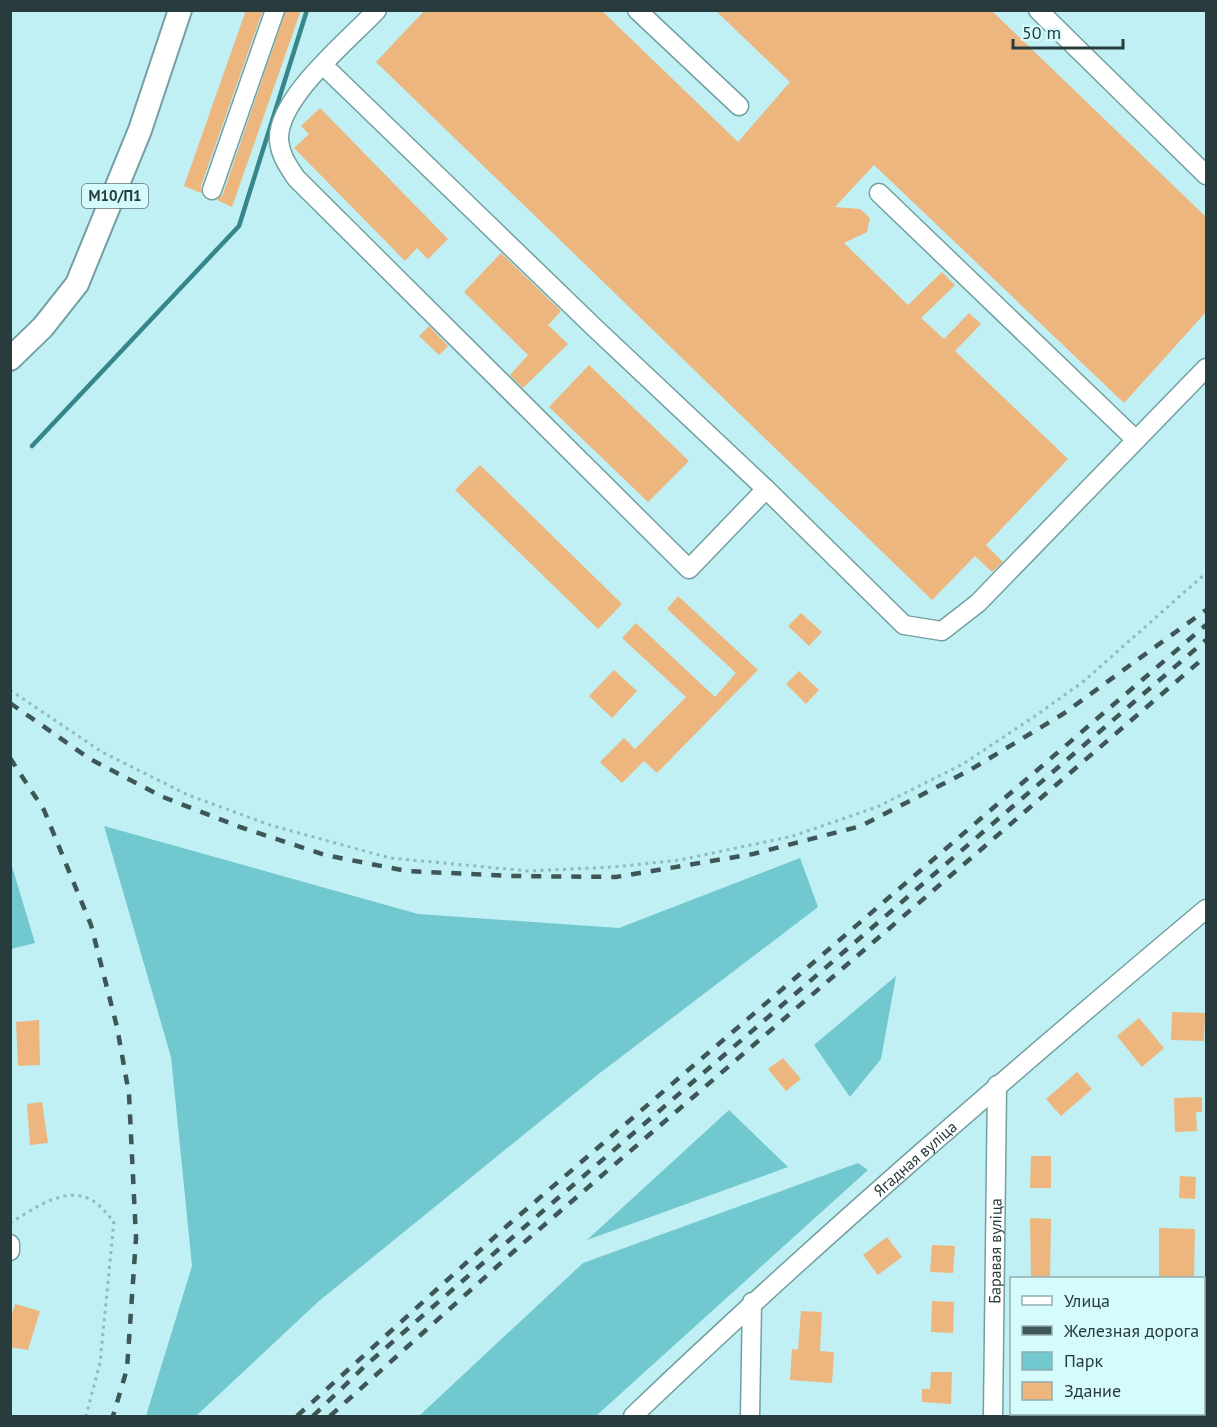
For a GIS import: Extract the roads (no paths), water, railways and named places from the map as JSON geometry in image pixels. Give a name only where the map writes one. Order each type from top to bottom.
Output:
[{"type":"main road","name":"М10/П1","points":[[10,359],[43,327],[77,284],[140,130],[180,10]]},
{"type":"street","points":[[212,190],[275,10]]},
{"type":"street","points":[[377,10],[293,100],[282,119],[279,140],[282,156],[296,178],[689,569],[766,489]]},
{"type":"street","points":[[636,10],[739,106]]},
{"type":"street","points":[[1038,10],[1206,175]]},
{"type":"street","points":[[324,66],[597,330],[766,489],[904,625],[942,631],[978,603],[1206,368]]},
{"type":"street","points":[[879,192],[1136,440]]},
{"type":"street","name":"Ягадная вуліца","points":[[633,1416],[752,1302],[997,1085],[1206,909]]},
{"type":"street","name":"Баравая вуліца","points":[[993,1416],[997,1085]]},
{"type":"street","points":[[10,1244],[10,1251]]},
{"type":"street","points":[[750,1416],[752,1302]]},
{"type":"waterway","points":[[32,446],[239,226],[307,10]]},
{"type":"railway","points":[[10,703],[90,759],[163,797],[240,827],[325,855],[407,871],[512,876],[616,877],[753,854],[861,826],[970,770],[1063,714],[1206,610]]},
{"type":"railway","points":[[297,1416],[508,1225],[1206,625]]},
{"type":"railway","points":[[313,1416],[365,1366],[514,1236],[1206,640]]},
{"type":"railway","points":[[330,1416],[521,1245],[1206,656]]},
{"type":"railway","points":[[10,758],[44,810],[91,925],[117,1027],[129,1094],[136,1238],[127,1369],[113,1416]]}]
